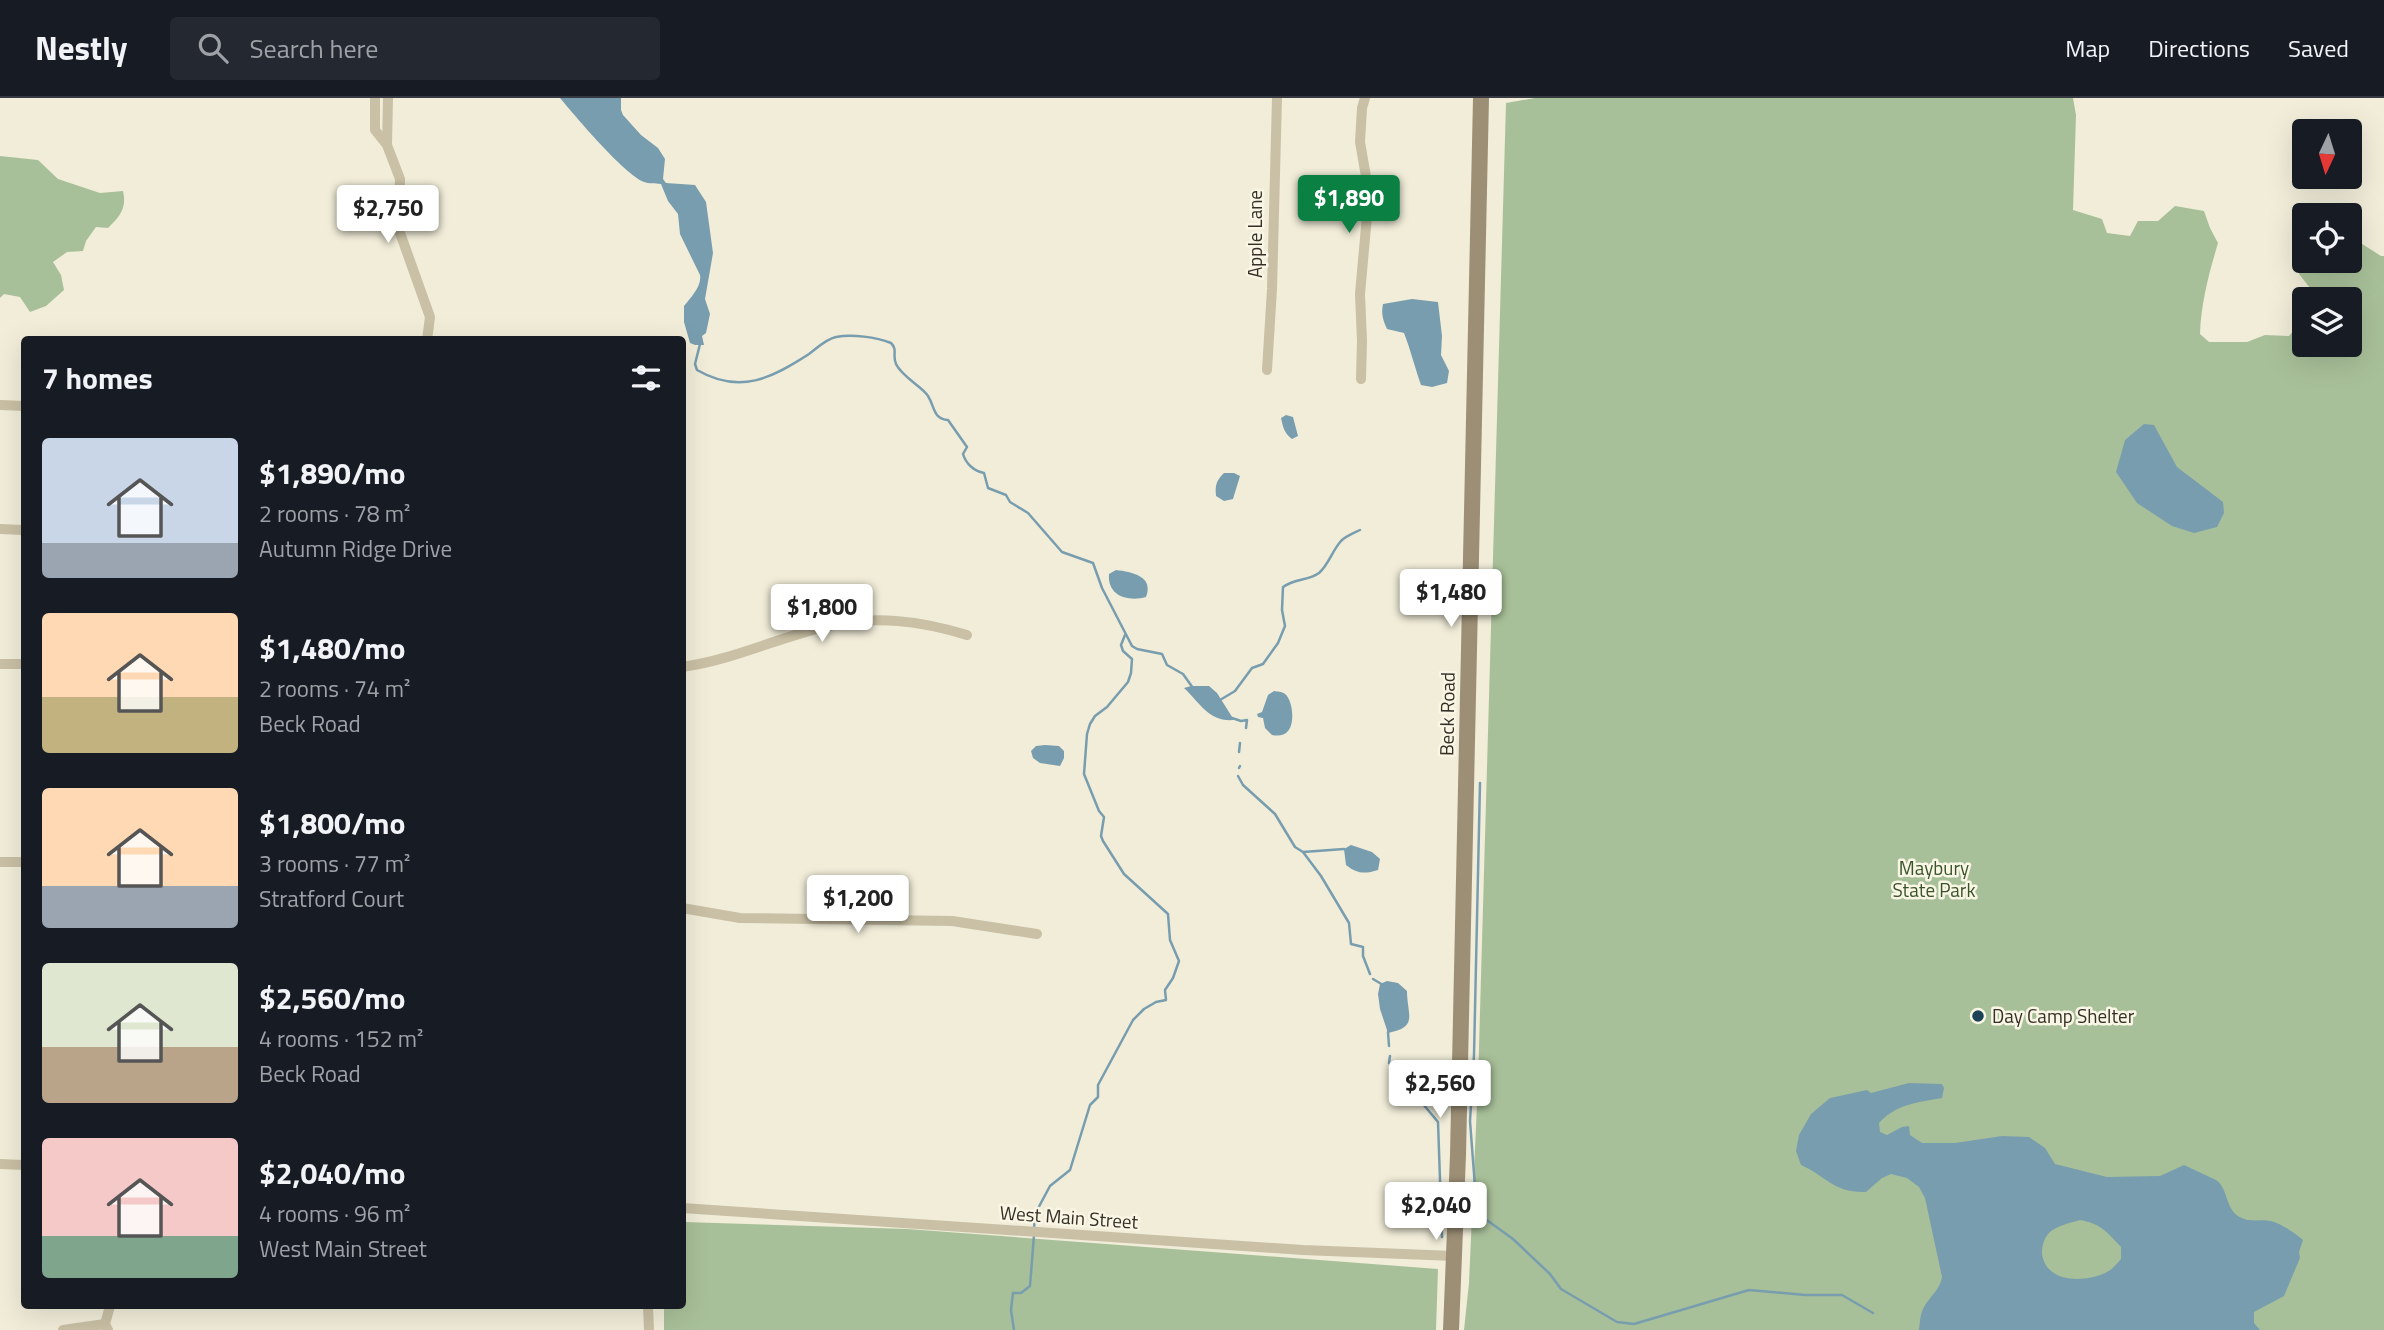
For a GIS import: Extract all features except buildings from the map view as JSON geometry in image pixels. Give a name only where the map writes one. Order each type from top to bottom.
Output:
[{"type":"main road","name":"Beck Road","points":[[1451,1330],[1481,98]]},
{"type":"street","points":[[375,98],[375,130],[387,145],[400,179],[399,230],[430,317],[428,336]]},
{"type":"street","points":[[387,145],[388,98]]},
{"type":"street","name":"Apple Lane","points":[[1267,370],[1272,289],[1276,98]]},
{"type":"street","points":[[1361,379],[1363,341],[1360,294],[1369,194],[1360,142],[1365,98]]},
{"type":"street","points":[[0,405],[21,406]]},
{"type":"street","points":[[0,530],[21,530]]},
{"type":"street","points":[[686,666],[721,660],[813,630],[866,620],[905,620],[967,635]]},
{"type":"street","points":[[0,664],[21,664]]},
{"type":"street","points":[[0,862],[21,862]]},
{"type":"street","points":[[686,909],[740,918],[952,921],[1037,934]]},
{"type":"street","points":[[0,1164],[21,1165]]},
{"type":"street","name":"West Main Street","points":[[686,1208],[1303,1250],[1454,1256]]},
{"type":"street","points":[[63,1330],[106,1327],[109,1309]]},
{"type":"street","points":[[648,1309],[649,1330]]},
{"type":"green space","name":"Maybury State Park","points":[[1535,98],[2073,98],[2076,115],[2073,210],[2102,219],[2107,233],[2130,236],[2138,221],[2158,221],[2175,206],[2204,211],[2218,243],[2206,288],[2200,334],[2209,342],[2247,342],[2265,335],[2289,336],[2292,333],[2292,357],[2362,357],[2362,287],[2309,287],[2299,273],[2362,273],[2362,244],[2384,256],[2384,1330],[1464,1330],[1469,1283],[1478,1082],[1506,103]]},
{"type":"green space","points":[[0,156],[38,160],[58,179],[100,193],[123,191],[122,211],[116,220],[108,228],[96,227],[86,241],[83,251],[67,252],[53,262],[61,275],[64,290],[46,306],[30,312],[20,297],[4,294],[0,298]]},
{"type":"green space","points":[[686,1222],[907,1229],[1438,1269],[1436,1330],[664,1330],[664,1309],[686,1309]]},
{"type":"water","points":[[560,98],[621,98],[623,115],[641,135],[658,148],[665,159],[663,179],[666,183],[695,185],[706,202],[713,253],[705,299],[710,314],[706,333],[702,336],[704,345],[690,343],[684,322],[684,306],[698,287],[700,275],[680,234],[678,214],[668,201],[661,184],[644,182],[635,177],[600,144]]},
{"type":"water","points":[[1412,299],[1438,302],[1441,355],[1449,371],[1447,383],[1432,387],[1421,385],[1404,333],[1387,329],[1382,314],[1383,304]]},
{"type":"water","points":[[1286,415],[1293,417],[1298,436],[1292,439],[1282,424],[1281,418]]},
{"type":"water","points":[[2144,424],[2154,425],[2177,467],[2223,502],[2224,513],[2217,527],[2194,533],[2172,526],[2137,503],[2116,472],[2125,440]]},
{"type":"water","points":[[1224,473],[1240,476],[1233,499],[1224,501],[1216,496],[1216,489]]},
{"type":"water","points":[[1116,570],[1140,576],[1147,584],[1146,597],[1132,599],[1115,592],[1109,582],[1109,574]]},
{"type":"water","points":[[1209,686],[1217,693],[1234,720],[1218,718],[1206,711],[1184,688]]},
{"type":"water","points":[[1274,691],[1285,694],[1291,706],[1290,728],[1281,735],[1272,735],[1265,728],[1263,718],[1257,714],[1262,712],[1268,695]]},
{"type":"water","points":[[1036,746],[1059,746],[1064,751],[1060,766],[1040,763],[1033,758],[1031,751]]},
{"type":"water","points":[[1351,845],[1372,852],[1380,859],[1378,870],[1361,872],[1346,865],[1344,849]]},
{"type":"water","points":[[1387,981],[1398,983],[1407,991],[1409,1013],[1408,1023],[1404,1027],[1388,1033],[1378,994],[1380,984]]},
{"type":"water","points":[[1909,1083],[1942,1084],[1944,1088],[1942,1098],[1908,1105],[1886,1117],[1879,1123],[1880,1132],[1887,1135],[1909,1126],[1910,1135],[1922,1143],[1955,1143],[2002,1136],[2029,1137],[2045,1148],[2055,1164],[2107,1177],[2160,1176],[2184,1165],[2216,1180],[2238,1216],[2274,1222],[2303,1240],[2300,1258],[2284,1296],[2254,1312],[2254,1323],[2260,1330],[1919,1330],[1926,1303],[1939,1286],[1942,1277],[1925,1198],[1919,1187],[1907,1178],[1891,1174],[1866,1192],[1846,1190],[1801,1165],[1796,1151],[1799,1135],[1811,1114],[1830,1098],[1867,1090],[1871,1093]],"holes":[[[2080,1220],[2103,1229],[2121,1247],[2121,1259],[2110,1270],[2096,1276],[2067,1278],[2050,1270],[2042,1250],[2046,1237],[2052,1231]]]},
{"type":"waterway","points":[[700,344],[695,364],[697,370],[727,381],[742,382],[782,370],[836,337],[864,337],[891,343],[899,369],[925,393],[937,415],[948,420],[967,447],[963,454],[966,461],[974,469],[984,473],[988,488],[1006,495],[1010,502],[1028,513],[1062,552],[1093,563],[1102,588],[1132,646],[1162,654],[1167,665],[1183,674],[1193,688]]},
{"type":"waterway","points":[[1220,700],[1235,691],[1252,668],[1263,664],[1278,643],[1285,626],[1282,610],[1283,587],[1319,573],[1341,541],[1360,530]]},
{"type":"waterway","points":[[1034,1229],[1035,1214],[1050,1186],[1070,1170],[1090,1105],[1098,1097],[1098,1085],[1133,1020],[1144,1009],[1166,1000],[1165,990],[1179,961],[1170,940],[1168,914],[1124,874],[1103,841],[1101,836],[1104,817],[1084,774],[1090,724],[1128,682],[1131,673],[1132,659],[1123,651],[1121,645],[1125,635]]},
{"type":"waterway","points":[[1232,718],[1247,720],[1246,728]]},
{"type":"waterway","points":[[1239,752],[1240,743]]},
{"type":"waterway","points":[[1238,776],[1243,785],[1275,814],[1295,847],[1303,852],[1321,876],[1349,923],[1351,944],[1363,947],[1363,956],[1370,974]]},
{"type":"waterway","points":[[1480,783],[1470,1121],[1477,1213],[1513,1239],[1550,1274],[1561,1289],[1617,1322],[1634,1324],[1749,1290],[1842,1295],[1873,1313]]},
{"type":"waterway","points":[[1303,852],[1344,849]]},
{"type":"waterway","points":[[1373,979],[1383,985]]},
{"type":"waterway","points":[[1388,1032],[1389,1046]]},
{"type":"waterway","points":[[1390,1056],[1389,1063],[1396,1069]]},
{"type":"waterway","points":[[1403,1080],[1438,1122],[1442,1237]]},
{"type":"waterway","points":[[1014,1330],[1011,1310],[1013,1293],[1021,1293],[1030,1286],[1034,1235]]},
{"type":"place","name":"Day Camp Shelter","points":[[1978,1016]]}]
